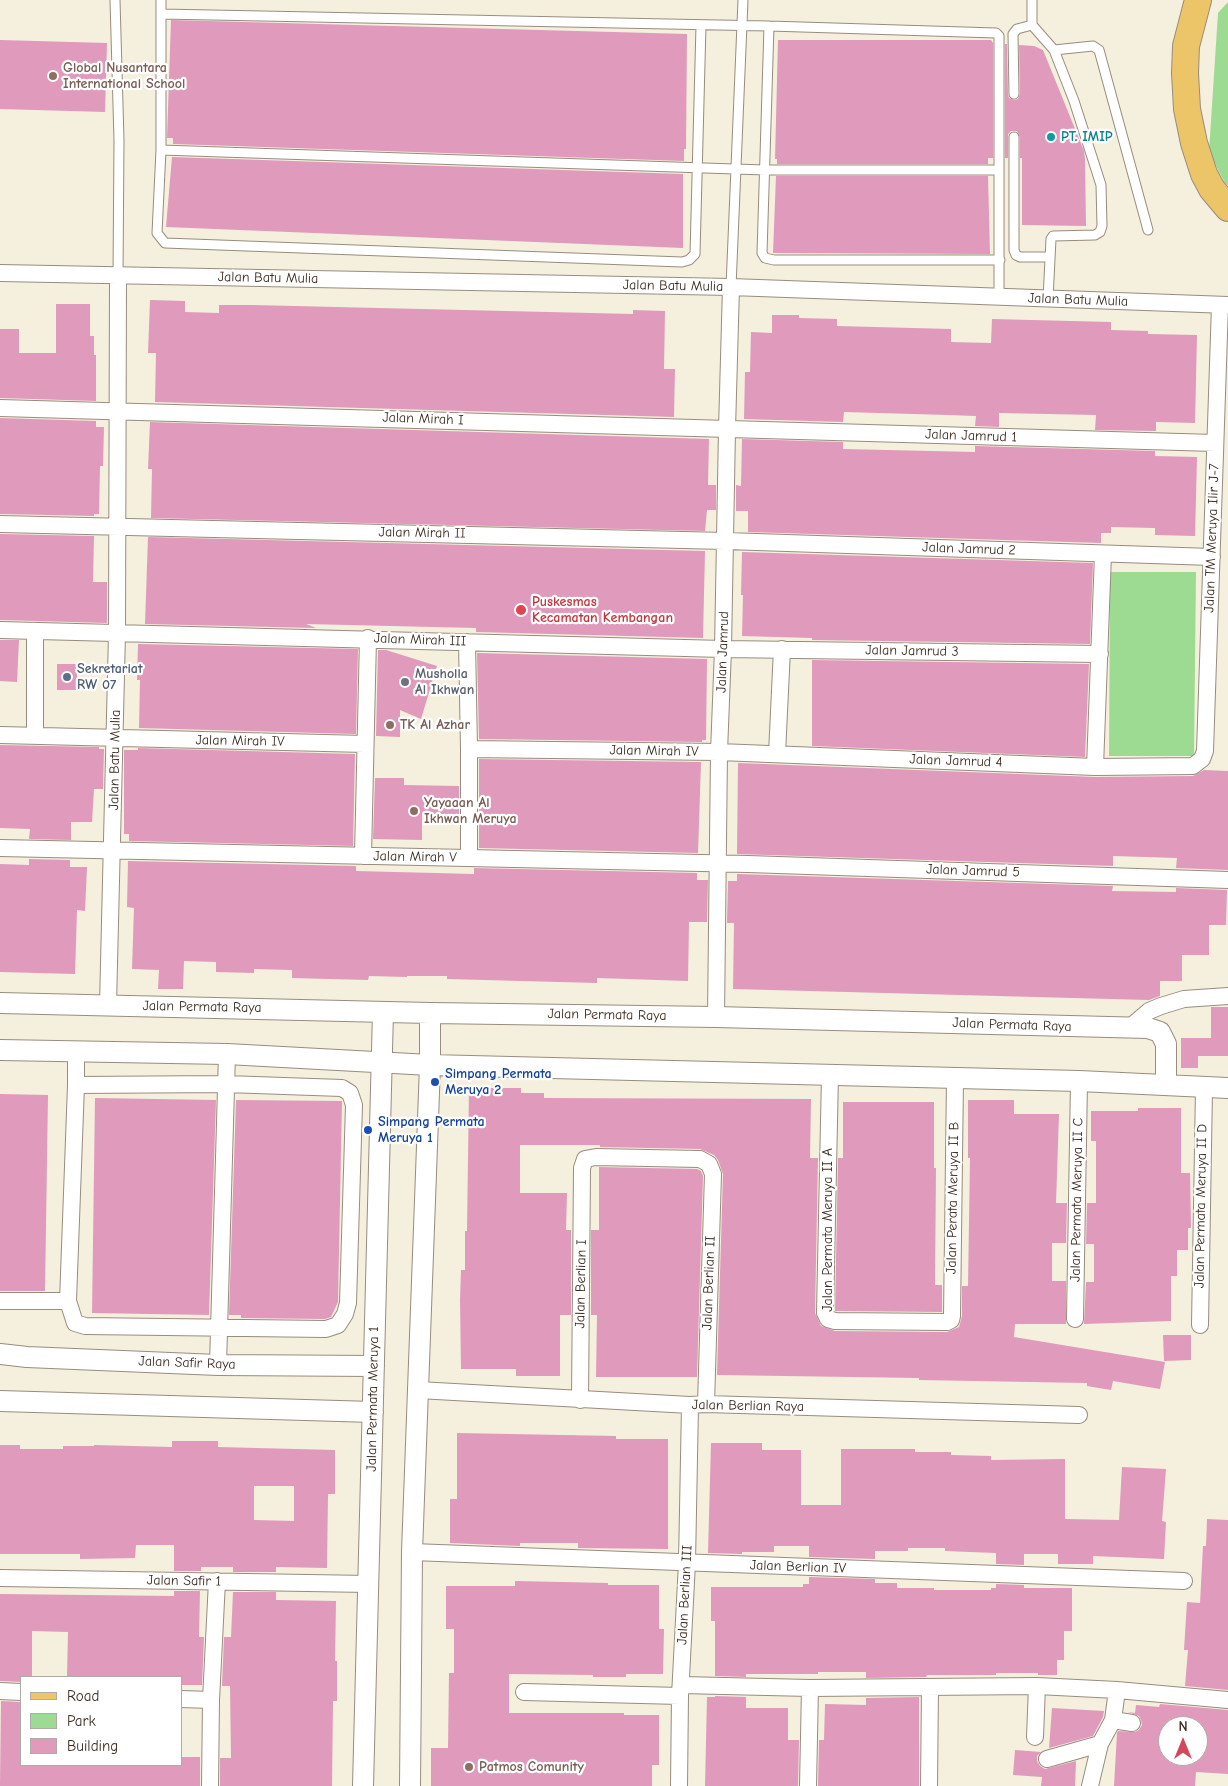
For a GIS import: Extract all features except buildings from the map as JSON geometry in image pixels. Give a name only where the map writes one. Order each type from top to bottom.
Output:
[{"type":"main road","points":[[1198,0],[1189,32],[1186,53],[1187,109],[1194,143],[1204,174],[1212,189],[1228,208]]},
{"type":"street","name":"Jalan Batu Mulia","points":[[0,272],[118,276],[731,287],[1224,305]]},
{"type":"street","name":"Jalan Batu Mulia","points":[[108,1005],[117,633],[118,276]]},
{"type":"street","name":"Jalan Jamrud","points":[[716,1016],[719,752],[726,541],[731,287]]},
{"type":"street","name":"Jalan TM Meruya Ilir J-7","points":[[1193,766],[1202,759],[1205,751],[1214,443],[1224,305]]},
{"type":"street","name":"Jalan Mirah I","points":[[0,408],[727,429]]},
{"type":"street","name":"Jalan Jamrud 1","points":[[727,429],[1214,443]]},
{"type":"street","name":"Jalan Mirah II","points":[[0,524],[726,541]]},
{"type":"street","name":"Jalan Jamrud 2","points":[[726,541],[1212,556]]},
{"type":"street","points":[[1095,767],[1103,554]]},
{"type":"street","name":"Jalan Mirah III","points":[[0,630],[368,638],[723,649]]},
{"type":"street","points":[[35,631],[36,736]]},
{"type":"street","points":[[364,856],[368,638]]},
{"type":"street","points":[[467,642],[469,858]]},
{"type":"street","name":"Jalan Jamrud 3","points":[[723,649],[1100,654]]},
{"type":"street","points":[[777,754],[782,649]]},
{"type":"street","name":"Jalan Mirah IV","points":[[0,735],[365,744]]},
{"type":"street","name":"Jalan Mirah IV","points":[[469,748],[719,752]]},
{"type":"street","name":"Jalan Jamrud 4","points":[[719,752],[1095,767],[1193,766]]},
{"type":"street","name":"Jalan Mirah V","points":[[0,848],[718,863]]},
{"type":"street","name":"Jalan Jamrud 5","points":[[718,863],[1228,880]]},
{"type":"street","points":[[1129,1028],[1149,1011],[1161,1006],[1184,999],[1228,996]]},
{"type":"street","name":"Jalan Permata Raya","points":[[0,1003],[430,1013],[716,1016],[1148,1028],[1160,1032],[1166,1044],[1166,1085]]},
{"type":"street","name":"Jalan Permata Meruya 1","points":[[364,1786],[382,1012]]},
{"type":"street","points":[[410,1786],[412,1552],[430,1065],[430,1013]]},
{"type":"street","points":[[0,1050],[227,1054],[430,1065],[1079,1081],[1228,1088]]},
{"type":"street","points":[[76,1051],[68,1301],[75,1323],[85,1326],[326,1329],[338,1325],[345,1314],[348,1303],[353,1125],[353,1099],[350,1093],[342,1088],[226,1084],[76,1085]]},
{"type":"street","points":[[218,1365],[227,1054]]},
{"type":"street","name":"Jalan Permata Meruya II A","points":[[830,1074],[825,1313],[828,1319],[836,1321],[947,1322],[952,1316]]},
{"type":"street","name":"Jalan Perata Meruya II B","points":[[952,1316],[955,1079]]},
{"type":"street","name":"Jalan Permata Meruya II C","points":[[1076,1319],[1079,1081]]},
{"type":"street","name":"Jalan Permata Meruya II D","points":[[1200,1325],[1204,1088]]},
{"type":"street","name":"Jalan Berlian I","points":[[580,1400],[582,1168],[585,1159],[596,1157],[700,1159],[709,1164]]},
{"type":"street","name":"Jalan Berlian II","points":[[698,1404],[713,1174],[709,1164]]},
{"type":"street","points":[[0,1301],[68,1301]]},
{"type":"street","name":"Jalan Safir Raya","points":[[0,1354],[27,1357],[218,1365],[374,1366]]},
{"type":"street","name":"Jalan Berlian Raya","points":[[418,1390],[580,1400],[1079,1415]]},
{"type":"street","points":[[0,1401],[373,1412]]},
{"type":"street","name":"Jalan Berlian III","points":[[679,1786],[680,1690],[698,1404]]},
{"type":"street","name":"Jalan Berlian IV","points":[[412,1552],[1184,1581]]},
{"type":"street","name":"Jalan Safir 1","points":[[0,1578],[369,1584]]},
{"type":"street","points":[[210,1786],[218,1581]]},
{"type":"street","points":[[524,1692],[1037,1686],[1117,1690],[1228,1700]]},
{"type":"street","points":[[1035,1737],[1037,1686]]},
{"type":"street","points":[[929,1786],[930,1687]]},
{"type":"street","points":[[808,1786],[810,1688]]},
{"type":"street","points":[[1090,1786],[1100,1744],[1113,1720],[1117,1690]]},
{"type":"street","points":[[0,1691],[20,1692]]},
{"type":"street","points":[[182,1698],[212,1700]]},
{"type":"street","points":[[1113,1720],[1132,1723]]},
{"type":"street","points":[[1047,1759],[1100,1744]]},
{"type":"lane","name":"Jalan Batu Mulia","points":[[115,0],[119,140],[118,276]]},
{"type":"lane","points":[[161,0],[161,150],[157,233],[165,243],[682,262],[689,260],[695,254],[701,25]]},
{"type":"lane","points":[[731,287],[743,0]]},
{"type":"lane","points":[[1032,0],[1032,25],[1054,50],[1074,102],[1100,181],[1102,226],[1100,232],[1094,235],[1053,236],[1051,239],[1048,299]]},
{"type":"lane","points":[[162,14],[769,26],[996,33],[999,36],[1000,46],[998,170],[999,297]]},
{"type":"lane","points":[[1014,94],[1014,31],[1032,25]]},
{"type":"lane","points":[[769,26],[762,253],[765,258],[774,260],[1000,260]]},
{"type":"lane","points":[[1054,50],[1093,46],[1099,50],[1148,230]]},
{"type":"lane","points":[[1014,137],[1014,250],[1016,255],[1020,257],[1050,256]]},
{"type":"lane","points":[[161,150],[698,166],[765,170],[998,170]]},
{"type":"green space","points":[[1228,2],[1228,185],[1225,183],[1209,152],[1218,13]]},
{"type":"green space","points":[[1110,572],[1196,572],[1194,756],[1109,756]]},
{"type":"place","name":"Global Nusantara International School","points":[[53,76]]},
{"type":"place","name":"PT. IMIP","points":[[1051,137]]},
{"type":"place","name":"Puskesmas Kecamatan Kembangan","points":[[521,610]]},
{"type":"place","name":"Sekretariat RW 07","points":[[67,677]]},
{"type":"place","name":"Musholla Al Ikhwan","points":[[405,682]]},
{"type":"place","name":"TK Al Azhar","points":[[390,725]]},
{"type":"place","name":"Yayaaan Al Ikhwan Meruya","points":[[414,811]]},
{"type":"place","name":"Simpang Permata Meruya 2","points":[[435,1082]]},
{"type":"place","name":"Simpang Permata Meruya 1","points":[[368,1130]]},
{"type":"place","name":"Patmos Comunity","points":[[469,1767]]}]
